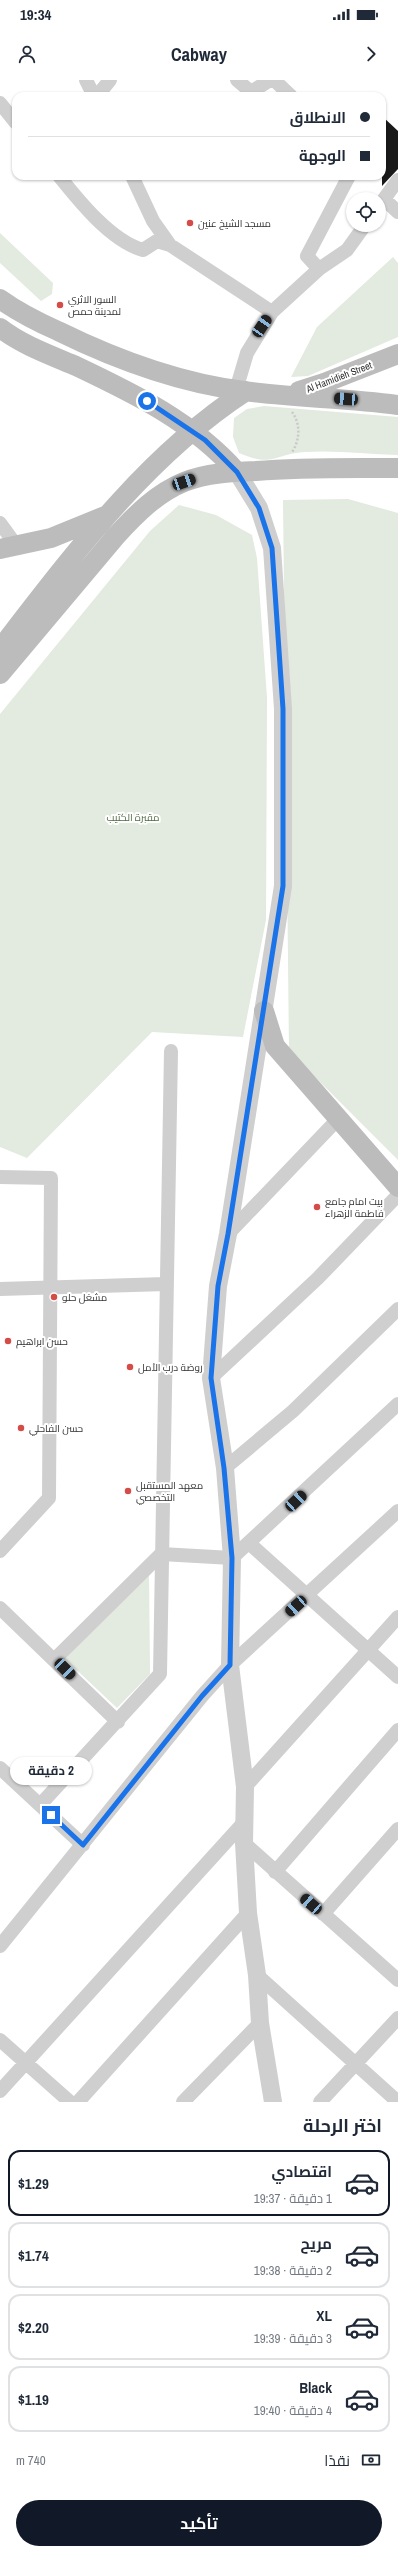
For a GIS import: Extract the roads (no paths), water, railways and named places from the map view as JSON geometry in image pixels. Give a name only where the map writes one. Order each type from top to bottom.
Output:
[{"type":"main road","points":[[0,299],[30,318],[114,356],[175,377],[241,391],[398,405]]},
{"type":"main road","points":[[0,328],[23,342],[138,396],[192,430],[217,451],[237,472]]},
{"type":"main road","name":"Al Hamidieh Street","points":[[279,394],[306,390],[398,354]]},
{"type":"main road","points":[[0,649],[109,514],[192,430],[241,391]]},
{"type":"main road","points":[[217,451],[216,429],[221,408]]},
{"type":"main road","points":[[0,674],[135,515],[168,490],[201,476],[237,472],[275,469],[398,468]]},
{"type":"main road","points":[[8,547],[67,533],[109,514]]},
{"type":"main road","points":[[264,1010],[275,1046],[398,1187]]},
{"type":"street","points":[[86,80],[93,92]]},
{"type":"street","points":[[99,92],[110,80]]},
{"type":"street","points":[[237,80],[251,92],[270,80]]},
{"type":"street","points":[[274,80],[286,92]]},
{"type":"street","points":[[0,104],[12,118]]},
{"type":"street","points":[[62,180],[76,197],[121,239],[143,250],[157,241],[170,245],[272,312]]},
{"type":"street","points":[[134,180],[153,221],[170,245]]},
{"type":"street","points":[[318,269],[307,256],[347,180]]},
{"type":"street","points":[[386,196],[398,180]]},
{"type":"street","points":[[386,205],[398,212]]},
{"type":"street","points":[[241,391],[247,353],[272,312],[318,269],[347,250],[360,232]]},
{"type":"street","points":[[237,472],[259,508],[272,548],[283,709],[283,886],[228,1234],[218,1286],[211,1378],[224,1468],[232,1558],[230,1665],[245,1787],[246,1820],[244,1843],[248,1913],[257,1975],[260,2023],[273,2102]]},
{"type":"street","points":[[0,523],[8,547]]},
{"type":"street","points":[[40,1806],[118,1722],[160,1674],[171,1052]]},
{"type":"street","points":[[228,1234],[338,1119]]},
{"type":"street","points":[[0,1177],[51,1178],[49,1498],[0,1551]]},
{"type":"street","points":[[211,1378],[318,1278],[398,1195]]},
{"type":"street","points":[[0,1290],[166,1284]]},
{"type":"street","points":[[224,1468],[293,1411],[398,1309]]},
{"type":"street","points":[[55,1659],[161,1554],[232,1558],[250,1544],[398,1404]]},
{"type":"street","points":[[1,1941],[83,1845],[202,1696],[230,1665],[398,1511]]},
{"type":"street","points":[[250,1544],[398,1677]]},
{"type":"street","points":[[0,1608],[55,1659],[118,1722]]},
{"type":"street","points":[[245,1787],[398,1617]]},
{"type":"street","points":[[275,1872],[398,1730]]},
{"type":"street","points":[[0,1768],[83,1845]]},
{"type":"street","points":[[0,2091],[246,1820]]},
{"type":"street","points":[[323,1914],[397,1831]]},
{"type":"street","points":[[244,1843],[398,1980]]},
{"type":"street","points":[[78,2102],[248,1913]]},
{"type":"street","points":[[257,1975],[398,2102]]},
{"type":"street","points":[[320,2102],[398,2018]]},
{"type":"street","points":[[183,2102],[260,2023]]},
{"type":"street","points":[[0,2040],[70,2102]]},
{"type":"place","name":"مسجد الشيخ عنين","points":[[190,223]]},
{"type":"place","name":"السور الاثري لمدينة حمص","points":[[60,305]]},
{"type":"place","name":"بيت امام جامع فاطمة الزهراء","points":[[317,1207]]},
{"type":"place","name":"مشغل حلو","points":[[54,1297]]},
{"type":"place","name":"حسن ابراهيم","points":[[8,1341]]},
{"type":"place","name":"روضة درب الأمل","points":[[130,1367]]},
{"type":"place","name":"حسن الفاحلي","points":[[21,1428]]},
{"type":"place","name":"معهد المستقبل التخصصي","points":[[128,1491]]},
{"type":"park label","name":"مقبرة الكتيب","points":[[133,817]]}]
